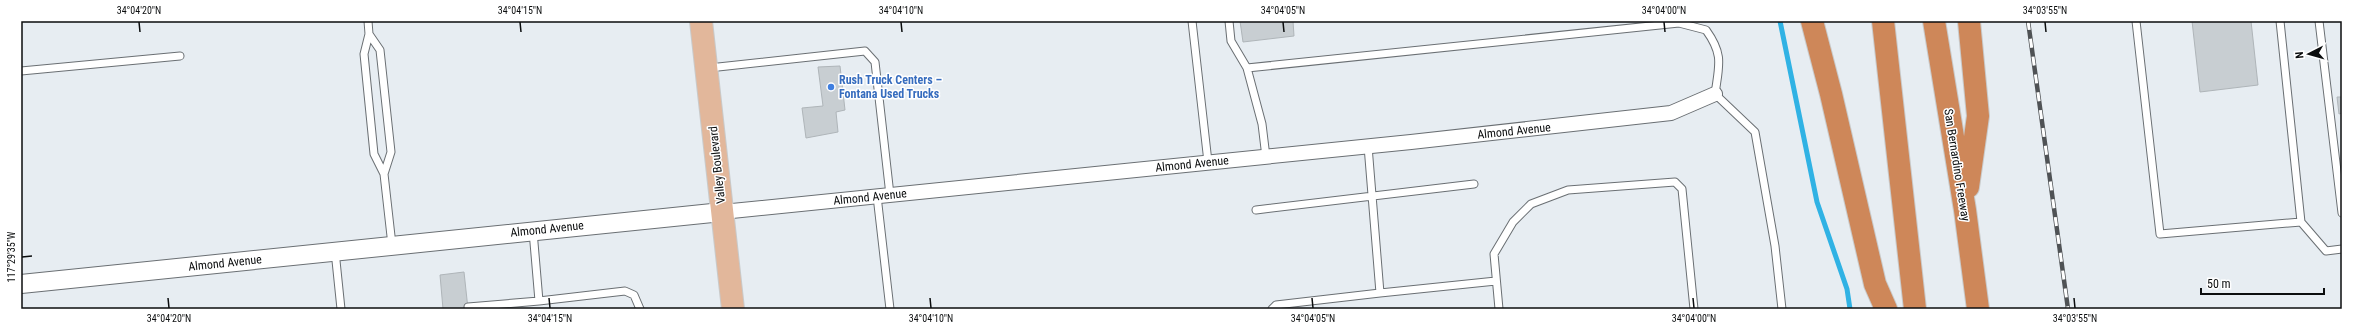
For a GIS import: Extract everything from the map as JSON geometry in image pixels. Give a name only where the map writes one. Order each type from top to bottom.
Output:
[{"type":"highway","points":[[1812,21],[1832,94],[1875,284],[1886,309]]},
{"type":"highway","points":[[1883,21],[1915,309]]},
{"type":"highway","name":"San Bernardino Freeway","points":[[1934,21],[1965,210],[1978,309]]},
{"type":"highway","points":[[1965,210],[1978,116],[1969,21]]},
{"type":"main road","name":"Valley Boulevard","points":[[701,21],[733,309]]},
{"type":"street","name":"Almond Avenue","points":[[21,284],[1266,157],[1671,113],[1714,94]]},
{"type":"lane","points":[[368,21],[369,34],[364,54],[374,154],[384,174],[392,245]]},
{"type":"lane","points":[[1192,21],[1208,162]]},
{"type":"lane","points":[[1229,21],[1231,41],[1247,68],[1262,124],[1266,157]]},
{"type":"lane","points":[[2136,21],[2160,234],[2301,222]]},
{"type":"lane","points":[[2280,21],[2301,222],[2326,252],[2342,249]]},
{"type":"lane","points":[[2319,21],[2342,213]]},
{"type":"lane","points":[[1247,68],[1678,22],[1706,30],[1714,41],[1720,59],[1714,94],[1755,132],[1774,238],[1782,309]]},
{"type":"lane","points":[[369,34],[380,50],[391,152],[384,174]]},
{"type":"lane","points":[[706,68],[865,51],[875,62],[890,309]]},
{"type":"lane","points":[[21,71],[180,56]]},
{"type":"lane","points":[[1368,146],[1380,293]]},
{"type":"lane","points":[[1499,309],[1494,254],[1513,222],[1531,204],[1568,190],[1675,182],[1682,189],[1694,309]]},
{"type":"lane","points":[[1256,210],[1474,184]]},
{"type":"lane","points":[[533,231],[539,301]]},
{"type":"lane","points":[[335,251],[341,309]]},
{"type":"lane","points":[[1272,309],[1276,305],[1496,281]]},
{"type":"lane","points":[[468,307],[539,301],[625,291],[634,295],[640,309]]},
{"type":"building","points":[[1240,21],[1293,21],[1294,36],[1243,42]]},
{"type":"building","points":[[2192,21],[2251,21],[2258,85],[2200,92]]},
{"type":"building","name":"Rush Truck Centers – Fontana Used Trucks","points":[[840,66],[845,110],[836,112],[838,132],[806,138],[802,108],[823,106],[818,67]]},
{"type":"building","points":[[2337,97],[2342,97],[2342,113],[2339,114]]},
{"type":"building","points":[[464,272],[468,309],[443,309],[440,275]]},
{"type":"waterway","points":[[1780,21],[1817,202],[1847,289],[1850,309]]},
{"type":"railway","points":[[2028,21],[2068,309]]},
{"type":"place","name":"Rush Truck Centers – Fontana Used Trucks","points":[[831,87]]}]
